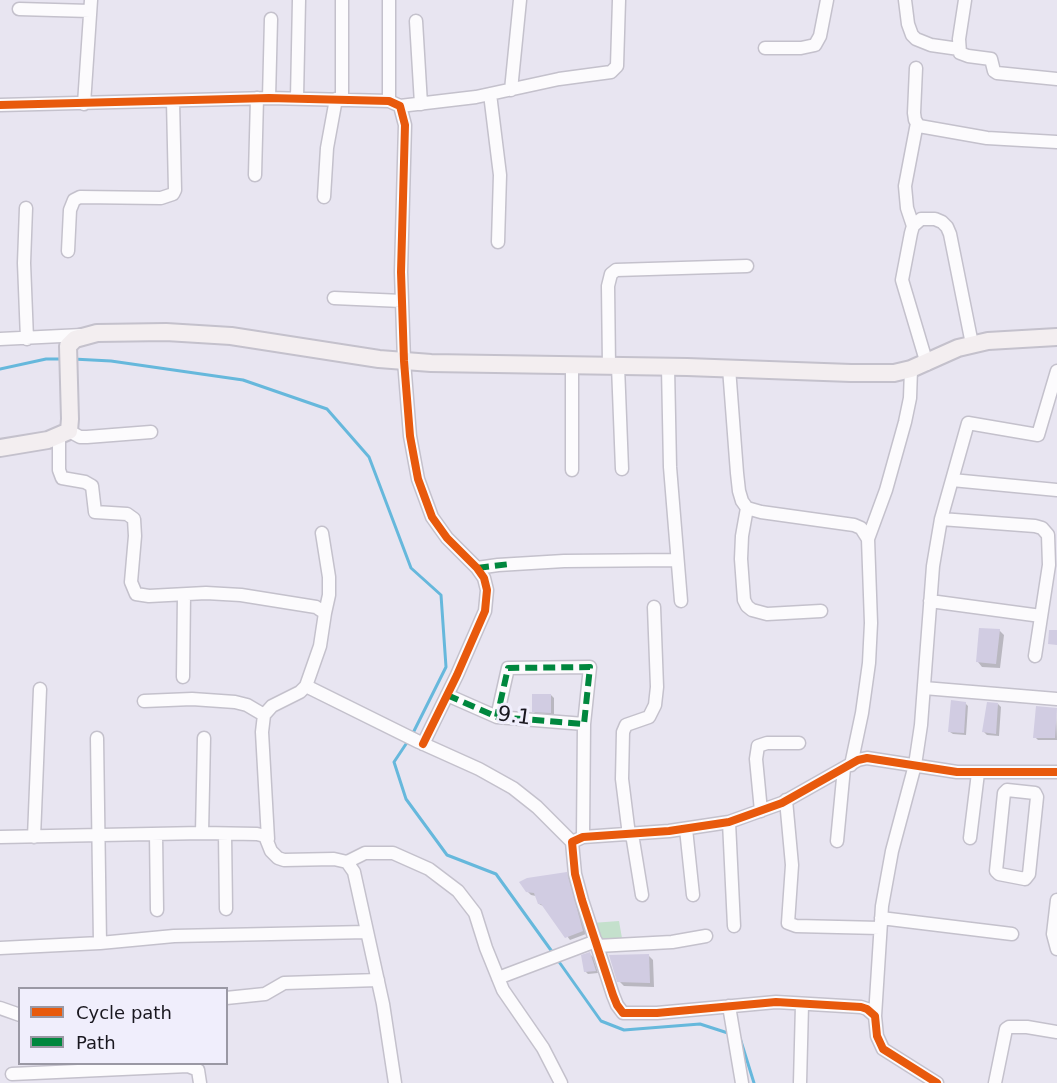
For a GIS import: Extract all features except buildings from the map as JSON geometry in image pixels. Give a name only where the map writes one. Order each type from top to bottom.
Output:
[{"type":"main road","points":[[0,448],[64,434],[70,419],[68,346],[75,339],[86,334],[156,332],[231,336],[341,354],[404,361],[862,373],[894,373],[919,367],[958,348],[972,344],[1009,339],[1057,337]]},
{"type":"street","points":[[297,98],[299,0]]},
{"type":"street","points":[[324,197],[327,148],[339,99],[342,0]]},
{"type":"street","points":[[389,0],[394,104],[405,125],[401,228],[402,301],[410,436],[418,479],[439,528],[477,568],[488,590],[485,611],[447,695],[421,743]]},
{"type":"street","points":[[511,90],[520,0]]},
{"type":"street","points":[[0,105],[263,98],[339,99],[421,104],[490,94],[615,70],[619,0]]},
{"type":"street","points":[[765,48],[801,48],[815,45],[820,36],[827,0]]},
{"type":"street","points":[[905,0],[908,24],[916,39],[932,45],[958,49],[964,55],[991,59],[994,71],[997,73],[1057,79]]},
{"type":"street","points":[[958,49],[965,0]]},
{"type":"street","points":[[19,9],[90,6],[84,104]]},
{"type":"street","points":[[255,175],[270,19]]},
{"type":"street","points":[[416,21],[421,104]]},
{"type":"street","points":[[837,841],[847,766],[862,713],[869,663],[871,623],[868,539],[886,490],[919,367],[902,280],[913,226],[907,208],[905,186],[917,123],[914,107],[916,68]]},
{"type":"street","points":[[490,94],[500,174],[498,242]]},
{"type":"street","points":[[68,251],[70,210],[74,200],[80,197],[161,198],[173,194],[175,190],[173,101]]},
{"type":"street","points":[[917,123],[925,128],[973,136],[1057,142]]},
{"type":"street","points":[[26,208],[24,263],[27,339]]},
{"type":"street","points":[[913,226],[921,219],[928,218],[935,219],[947,227],[954,246],[972,344]]},
{"type":"street","points":[[622,469],[607,296],[609,279],[616,270],[747,266]]},
{"type":"street","points":[[334,297],[402,301]]},
{"type":"street","points":[[0,339],[86,334]]},
{"type":"street","points":[[572,365],[572,471]]},
{"type":"street","points":[[668,367],[670,467],[681,601]]},
{"type":"street","points":[[729,368],[739,491],[742,501],[747,507],[761,512],[854,525],[861,528],[868,539]]},
{"type":"street","points":[[937,1083],[883,1049],[877,1036],[874,1016],[884,886],[915,765],[924,688],[933,566],[941,519],[968,423],[1038,435],[1057,371]]},
{"type":"street","points":[[151,432],[87,437],[64,434],[58,461],[62,478],[85,482],[92,486],[95,512],[127,514],[134,519],[135,536],[131,582],[133,591],[144,596],[224,594],[254,597],[316,607],[325,613]]},
{"type":"street","points":[[952,480],[1057,490]]},
{"type":"street","points":[[747,507],[741,559],[744,600],[747,606],[752,610],[767,614],[821,611]]},
{"type":"street","points":[[941,519],[1035,526],[1042,528],[1048,536],[1049,547],[1035,656]]},
{"type":"street","points":[[322,533],[329,577],[329,595],[320,646],[306,686],[300,692],[272,706],[264,715],[262,732],[268,839],[274,856],[284,860],[347,861],[365,853],[393,853],[429,869],[446,881],[475,913],[498,978],[518,1013],[543,1048],[561,1083]]},
{"type":"street","points":[[477,568],[564,561],[676,560]]},
{"type":"street","points":[[183,677],[184,595]]},
{"type":"street","points":[[930,601],[1041,616]]},
{"type":"street","points":[[642,895],[622,765],[623,732],[626,725],[649,717],[655,705],[657,687],[654,607]]},
{"type":"street","points":[[497,717],[508,668],[590,667],[584,724],[578,840],[572,853],[575,874],[596,944],[616,1005],[623,1013],[657,1013],[766,1003],[861,1007],[874,1016]]},
{"type":"street","points":[[306,686],[479,769],[513,788],[578,840],[686,829],[729,822],[786,800],[858,760],[874,758],[957,772],[1057,772]]},
{"type":"street","points":[[924,688],[1057,699]]},
{"type":"street","points":[[34,837],[40,689]]},
{"type":"street","name":"9.1","points":[[447,695],[497,717],[584,724]]},
{"type":"street","points":[[144,701],[192,699],[235,702],[247,705],[264,715]]},
{"type":"street","points":[[97,738],[100,943]]},
{"type":"street","points":[[202,833],[204,738]]},
{"type":"street","points":[[761,811],[756,759],[758,746],[767,742],[800,743]]},
{"type":"street","points":[[970,838],[978,773]]},
{"type":"street","points":[[1020,792],[1021,773]]},
{"type":"street","points":[[1007,790],[1020,792],[1035,793],[1037,797],[1029,874],[1025,879],[999,874],[996,868],[1004,793],[1007,790]]},
{"type":"street","points":[[786,800],[792,865],[788,923],[796,926],[880,923],[1012,934]]},
{"type":"street","points":[[729,822],[734,927]]},
{"type":"street","points":[[686,829],[693,895]]},
{"type":"street","points":[[0,837],[202,833],[262,834],[268,839]]},
{"type":"street","points":[[156,834],[157,910]]},
{"type":"street","points":[[225,834],[226,909]]},
{"type":"street","points":[[347,861],[354,872],[378,980],[395,1083]]},
{"type":"street","points":[[1057,900],[1053,934],[1057,950]]},
{"type":"street","points":[[0,948],[100,943],[174,936],[367,932]]},
{"type":"street","points":[[498,978],[578,947],[596,944],[672,942],[706,936]]},
{"type":"street","points":[[228,998],[265,994],[284,983],[378,980]]},
{"type":"street","points":[[800,1083],[802,1005]]},
{"type":"street","points":[[729,1006],[742,1083]]},
{"type":"street","points":[[0,1008],[18,1014]]},
{"type":"street","points":[[995,1083],[1006,1029],[1027,1027],[1057,1032]]},
{"type":"street","points":[[12,1074],[188,1066],[198,1070],[200,1083]]},
{"type":"green space","points":[[619,921],[623,944],[604,946],[592,923]]},
{"type":"waterway","points":[[0,369],[46,359],[63,359]]},
{"type":"waterway","points":[[73,359],[111,361],[243,380],[327,409],[369,457],[411,568],[441,595],[446,667],[412,735]]},
{"type":"waterway","points":[[408,741],[394,762],[406,799],[447,855],[496,874],[553,953]]},
{"type":"waterway","points":[[557,959],[601,1021],[624,1030],[700,1024],[731,1034]]},
{"type":"waterway","points":[[740,1038],[754,1083]]},
{"type":"marked path","points":[[477,568],[510,564]]},
{"type":"marked path","points":[[447,695],[497,717],[584,724],[590,667],[508,668],[497,717]]},
{"type":"cycle path","points":[[0,105],[269,98],[389,101],[400,106],[405,125],[401,272],[404,361],[410,436],[418,479],[432,517],[447,538],[477,568],[484,578],[487,590],[485,611],[423,744]]},
{"type":"cycle path","points":[[937,1083],[883,1049],[877,1036],[875,1016],[861,1007],[776,1002],[657,1013],[623,1013],[613,995],[582,900],[575,874],[572,842],[583,837],[669,831],[729,822],[782,803],[858,760],[867,758],[957,772],[1057,772]]}]
